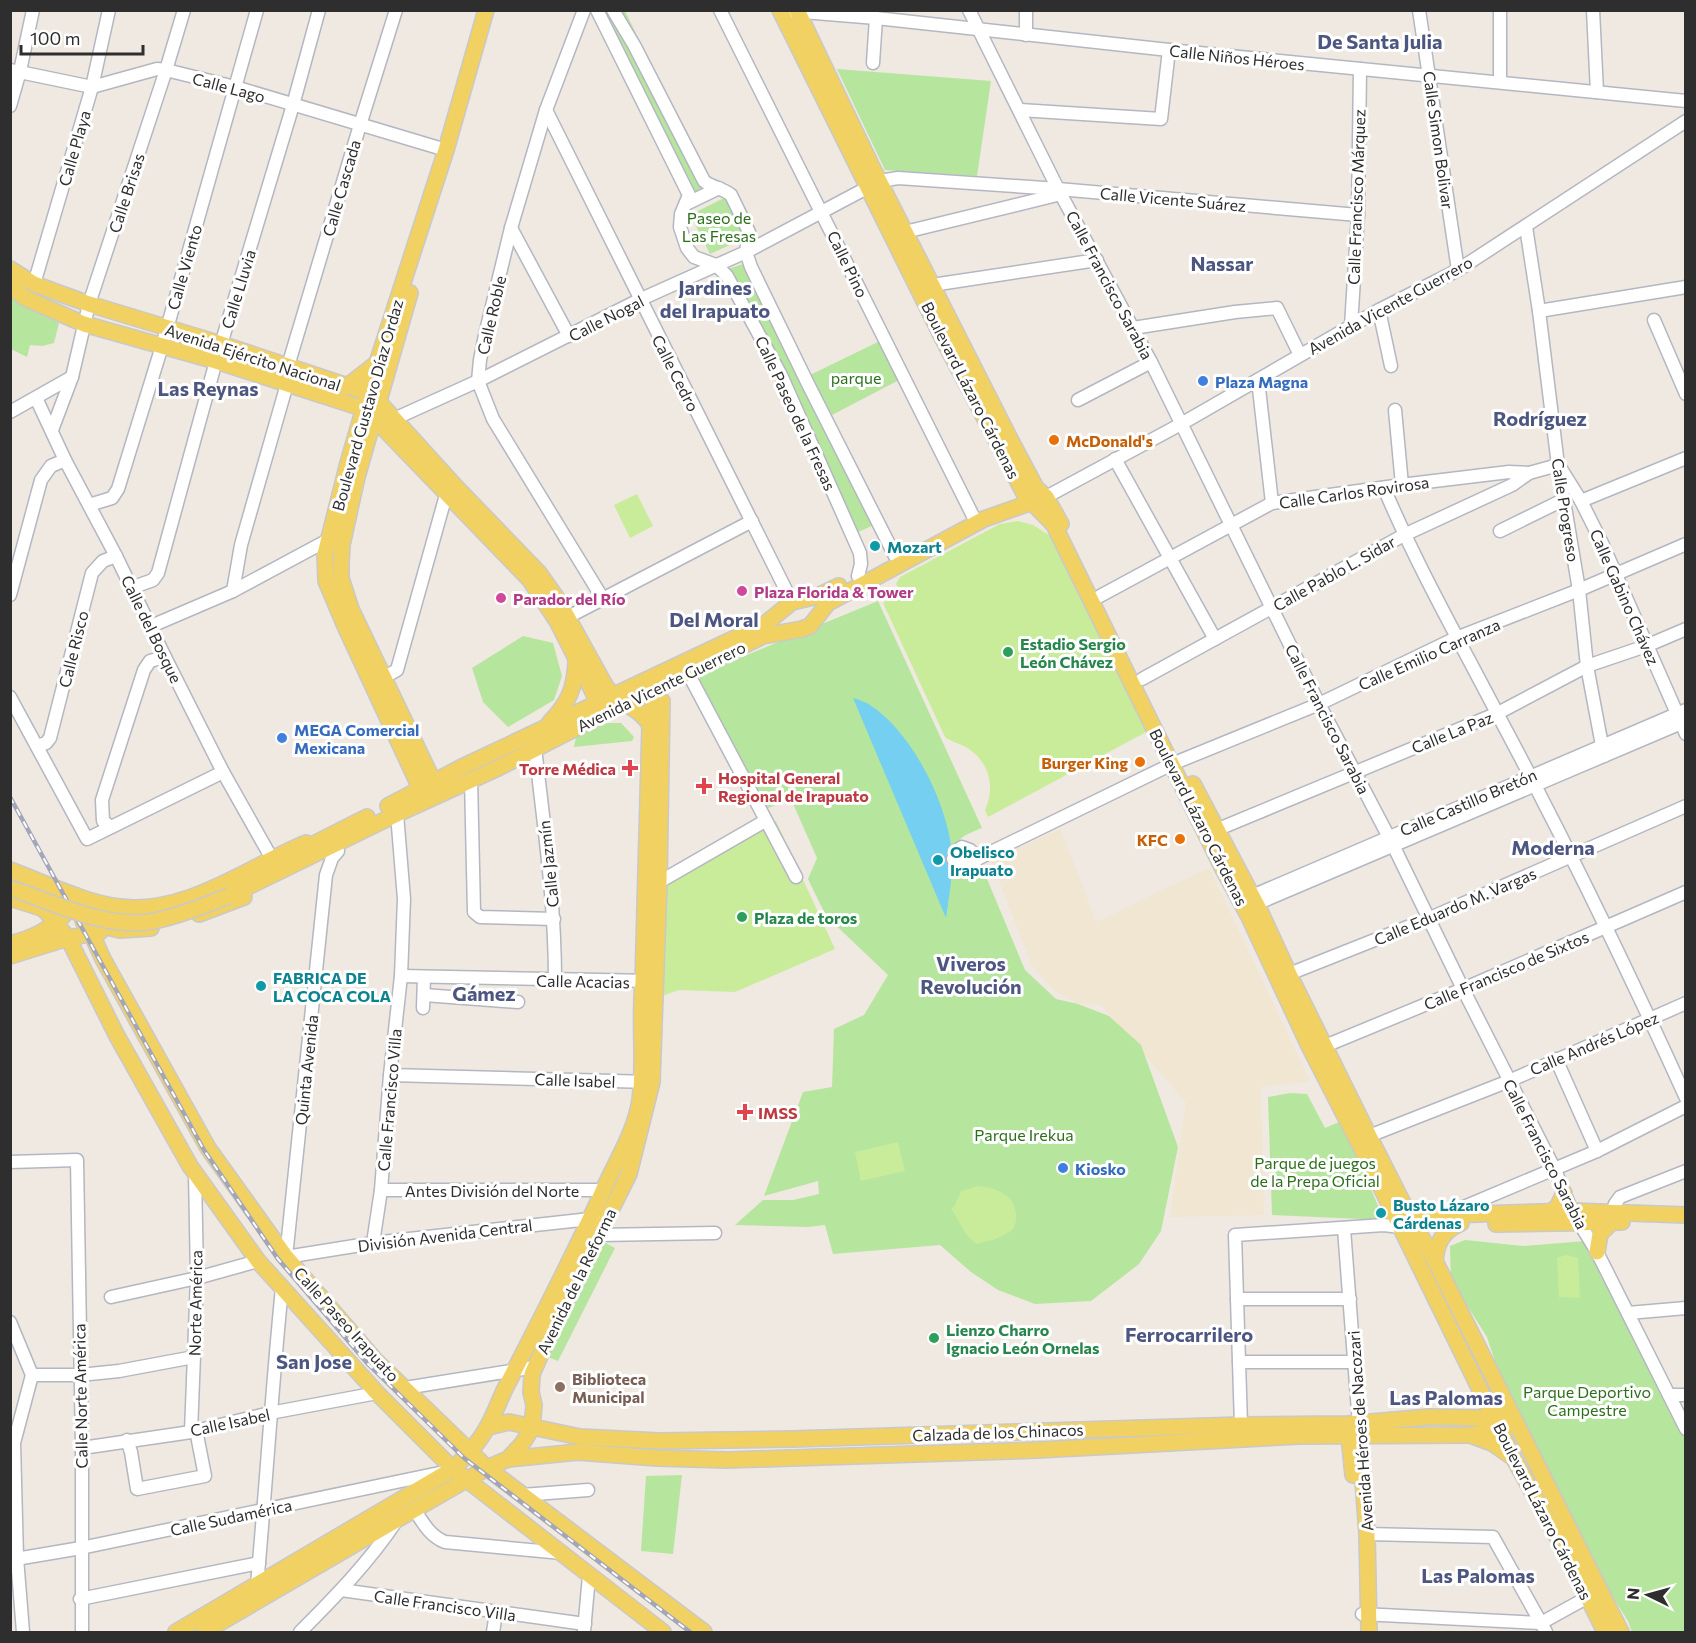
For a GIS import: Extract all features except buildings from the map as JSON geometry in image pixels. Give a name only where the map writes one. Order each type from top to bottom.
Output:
[{"type":"main road","name":"Boulevard Gustavo Díaz Ordaz","points":[[428,787],[383,678],[351,609],[341,578],[342,545],[371,405],[377,363],[446,150],[486,10]]},
{"type":"main road","name":"Boulevard Gustavo Díaz Ordaz","points":[[428,787],[326,581],[324,567],[328,540],[493,10]]},
{"type":"main road","name":"Boulevard Lázaro Cárdenas","points":[[780,10],[874,184],[905,232],[925,287]]},
{"type":"main road","name":"Boulevard Lázaro Cárdenas","points":[[794,11],[874,184],[925,287],[1035,495],[1054,525],[1176,762],[1254,900],[1369,1136],[1401,1223],[1435,1261],[1621,1632]]},
{"type":"main road","name":"Avenida Ejército Nacional","points":[[10,269],[34,284],[89,304],[288,366],[346,387],[371,405],[446,495],[530,580],[557,621],[576,658],[612,702]]},
{"type":"main road","name":"Avenida Ejército Nacional","points":[[10,285],[25,298],[84,324],[216,361],[287,384],[371,405]]},
{"type":"main road","points":[[346,387],[377,363]]},
{"type":"main road","points":[[371,405],[394,419],[539,573],[568,618],[612,702],[635,708],[645,716],[650,724]]},
{"type":"main road","name":"Boulevard Lázaro Cárdenas","points":[[1035,495],[1100,596],[1142,679],[1223,868],[1249,917],[1309,1046],[1401,1223],[1513,1457],[1567,1555],[1605,1632]]},
{"type":"main road","name":"Avenida Vicente Guerrero","points":[[660,682],[765,624],[792,602],[818,597],[896,556],[1035,495]]},
{"type":"main road","points":[[979,519],[1030,513],[1054,525]]},
{"type":"main road","name":"Avenida Vicente Guerrero","points":[[346,838],[462,767],[543,730],[660,682],[688,673],[763,636],[810,626],[828,603],[979,519]]},
{"type":"main road","points":[[808,599],[812,604],[815,619]]},
{"type":"main road","points":[[777,613],[785,633]]},
{"type":"main road","points":[[543,730],[563,710],[570,696],[576,680],[576,658]]},
{"type":"main road","name":"Avenida de la Reforma","points":[[656,749],[650,724],[660,682]]},
{"type":"main road","name":"Avenida de la Reforma","points":[[176,1632],[452,1469],[470,1453],[488,1427],[516,1370],[629,1174],[646,1082],[642,1052],[649,981],[660,682]]},
{"type":"main road","name":"Avenida Vicente Guerrero","points":[[10,888],[99,919],[153,921],[199,908],[227,892],[535,748],[612,702]]},
{"type":"main road","name":"Avenida de la Reforma","points":[[612,702],[638,722],[656,749]]},
{"type":"main road","points":[[10,870],[77,896],[113,905],[158,906],[177,902],[218,886],[272,858],[346,838]]},
{"type":"main road","points":[[10,898],[44,909],[60,919],[88,928],[150,929],[226,905],[320,861],[346,838]]},
{"type":"main road","name":"Avenida Vicente Guerrero","points":[[10,879],[101,910],[136,914],[176,907],[227,892]]},
{"type":"main road","points":[[32,938],[51,886]]},
{"type":"main road","points":[[10,944],[32,938],[60,919],[77,896]]},
{"type":"main road","name":"Calle Paseo Irapuato","points":[[77,896],[88,928],[103,959],[208,1148],[286,1257],[375,1360],[470,1453],[704,1632]]},
{"type":"main road","points":[[113,905],[107,915],[115,929]]},
{"type":"main road","name":"Calle Paseo Irapuato","points":[[60,919],[117,1036],[195,1173],[258,1261],[377,1393],[452,1469],[663,1632]]},
{"type":"main road","points":[[10,956],[68,938],[88,928]]},
{"type":"main road","points":[[103,959],[106,943],[115,929]]},
{"type":"main road","name":"Avenida de la Reforma","points":[[598,1225],[603,1190],[630,1132],[646,1082]]},
{"type":"main road","points":[[614,1168],[629,1174]]},
{"type":"main road","points":[[1551,1212],[1558,1206],[1564,1193]]},
{"type":"main road","points":[[1401,1223],[1447,1215],[1551,1212],[1576,1217]]},
{"type":"main road","points":[[1401,1223],[1686,1215]]},
{"type":"main road","points":[[1612,1217],[1686,1223]]},
{"type":"main road","points":[[1597,1252],[1600,1234],[1612,1217]]},
{"type":"main road","points":[[1435,1261],[1442,1234],[1461,1223]]},
{"type":"main road","name":"Avenida de la Reforma","points":[[533,1427],[534,1405],[530,1382],[570,1278]]},
{"type":"main road","points":[[1464,1417],[1475,1410],[1483,1394]]},
{"type":"main road","points":[[534,1405],[543,1420],[562,1434]]},
{"type":"main road","name":"Calzada de los Chinacos","points":[[508,1459],[578,1452],[727,1460],[1038,1450],[1299,1436],[1354,1430],[1429,1417],[1464,1417],[1497,1423]]},
{"type":"main road","name":"Calzada de los Chinacos","points":[[488,1427],[509,1422],[562,1434],[633,1440],[793,1439],[1241,1425],[1470,1435],[1513,1417]]},
{"type":"main road","points":[[208,1631],[398,1518],[487,1468],[508,1459],[533,1427]]},
{"type":"main road","name":"Avenida Héroes de Nacozari","points":[[1354,1430],[1367,1534],[1366,1615],[1363,1632]]},
{"type":"main road","name":"Avenida Héroes de Nacozari","points":[[1354,1430],[1353,1470],[1369,1632]]},
{"type":"main road","points":[[1470,1435],[1492,1443],[1513,1457]]},
{"type":"main road","points":[[880,1436],[881,1455]]},
{"type":"main road","points":[[632,1456],[633,1440]]},
{"type":"main road","points":[[508,1459],[509,1485]]},
{"type":"street","points":[[10,106],[15,70],[33,10]]},
{"type":"street","name":"Calle Playa","points":[[34,284],[92,87],[109,10]]},
{"type":"street","name":"Calle Brisas","points":[[52,430],[72,377],[89,304],[184,10]]},
{"type":"street","name":"Calle Viento","points":[[89,505],[112,498],[118,489],[162,346],[257,10]]},
{"type":"street","name":"Calle Lluvia","points":[[131,588],[153,580],[158,573],[216,361],[320,10]]},
{"type":"street","name":"Calle Cascada","points":[[288,366],[396,10]]},
{"type":"street","name":"Calle Roble","points":[[478,381],[485,335],[512,228],[546,110],[584,10]]},
{"type":"street","name":"Calle Paseo de la Fresas","points":[[597,10],[689,195],[681,214],[680,227],[687,248],[694,257],[716,265],[727,276],[781,375],[860,553],[861,564],[858,576]]},
{"type":"street","name":"Calle Paseo de la Fresas","points":[[613,10],[634,45],[704,181],[731,195],[749,232],[746,252],[751,267],[896,556]]},
{"type":"street","name":"Calle Pino","points":[[720,10],[979,519]]},
{"type":"street","name":"Calle Francisco Sarabia","points":[[969,10],[1060,191],[1151,362],[1353,772],[1430,918],[1576,1217],[1629,1313],[1686,1429]]},
{"type":"street","points":[[1026,10],[1026,35]]},
{"type":"street","name":"Calle Simon Bolivar","points":[[1419,10],[1458,270]]},
{"type":"street","points":[[1500,10],[1500,82]]},
{"type":"street","points":[[1593,10],[1597,92]]},
{"type":"street","name":"Calle Niños Héroes","points":[[794,11],[1686,101]]},
{"type":"street","points":[[873,63],[876,18]]},
{"type":"street","points":[[1020,110],[1161,119],[1169,50]]},
{"type":"street","name":"Calle Lago","points":[[15,70],[92,87],[157,69],[166,70],[235,87],[446,150]]},
{"type":"street","name":"Calle Francisco Márquez","points":[[1351,326],[1358,215],[1360,69]]},
{"type":"street","name":"Calle Cedro","points":[[546,110],[792,602]]},
{"type":"street","name":"Avenida Vicente Guerrero","points":[[1035,495],[1115,459],[1181,424],[1379,310],[1458,270],[1686,121]]},
{"type":"street","name":"Calle Vicente Suárez","points":[[874,184],[898,178],[1358,215]]},
{"type":"street","name":"Calle Nogal","points":[[394,419],[478,381],[639,300],[746,252],[874,184]]},
{"type":"street","points":[[686,204],[719,188]]},
{"type":"street","points":[[905,232],[1060,191]]},
{"type":"street","name":"Calle Progreso","points":[[1526,227],[1558,465],[1579,590],[1587,666],[1604,751]]},
{"type":"street","points":[[512,228],[570,336]]},
{"type":"street","points":[[925,287],[1097,260]]},
{"type":"street","points":[[1539,311],[1686,287]]},
{"type":"street","points":[[1133,328],[1235,312],[1278,308],[1300,355]]},
{"type":"street","points":[[1379,310],[1391,366]]},
{"type":"street","points":[[1654,320],[1686,394]]},
{"type":"street","points":[[1078,400],[1151,362]]},
{"type":"street","points":[[10,412],[72,377]]},
{"type":"street","points":[[1258,380],[1272,502]]},
{"type":"street","points":[[478,381],[493,419],[603,599]]},
{"type":"street","points":[[233,591],[241,545],[287,384]]},
{"type":"street","name":"Calle del Bosque","points":[[36,398],[223,772],[272,858]]},
{"type":"street","points":[[1395,410],[1402,485]]},
{"type":"street","points":[[1581,501],[1686,458]]},
{"type":"street","points":[[1115,459],[1215,639]]},
{"type":"street","points":[[10,595],[41,480],[51,466],[65,460]]},
{"type":"street","name":"Calle Carlos Rovirosa","points":[[1100,596],[1272,502],[1509,472],[1529,472],[1558,465]]},
{"type":"street","name":"Calle Gabino Chávez","points":[[1558,465],[1581,501],[1602,543],[1646,646],[1683,721]]},
{"type":"street","name":"Calle Pablo L. Sidar","points":[[1142,679],[1404,535],[1512,485],[1529,472]]},
{"type":"street","points":[[1384,488],[1404,535],[1456,638],[1498,713],[1606,928],[1686,1098]]},
{"type":"street","points":[[383,678],[397,670],[446,495]]},
{"type":"street","points":[[1500,531],[1564,499]]},
{"type":"street","points":[[568,618],[752,521]]},
{"type":"street","points":[[149,627],[233,591],[328,540]]},
{"type":"street","name":"Calle Emilio Carranza","points":[[979,858],[1176,762],[1319,704],[1456,638],[1579,590],[1686,544]]},
{"type":"street","name":"Calle Risco","points":[[37,746],[46,743],[50,738],[92,573],[103,561],[116,556]]},
{"type":"street","name":"Calle La Paz","points":[[1216,830],[1498,713],[1587,666],[1646,646],[1686,629]]},
{"type":"street","points":[[111,827],[103,821],[102,800],[144,670],[150,662],[165,657]]},
{"type":"street","points":[[688,673],[796,878]]},
{"type":"street","points":[[10,697],[87,839],[223,772]]},
{"type":"street","name":"Calle Castillo Bretón","points":[[1254,900],[1532,781],[1683,721]]},
{"type":"street","name":"Calle Jazmín","points":[[535,748],[554,919],[555,980]]},
{"type":"street","points":[[471,779],[473,906],[477,916],[554,919]]},
{"type":"street","name":"Calle Eduardo M. Vargas","points":[[1289,974],[1430,918],[1686,806]]},
{"type":"street","name":"Calle Francisco Villa","points":[[373,1243],[381,1190],[401,976],[404,899],[397,814]]},
{"type":"street","points":[[652,886],[765,821]]},
{"type":"street","name":"Quinta Avenida","points":[[286,1257],[326,875],[332,858],[346,838]]},
{"type":"street","name":"Calle Francisco de Sixtos","points":[[1324,1046],[1463,989],[1686,892]]},
{"type":"street","name":"Calle Acacias","points":[[401,976],[649,981]]},
{"type":"street","points":[[424,976],[423,1001],[518,1002]]},
{"type":"street","name":"Calle Andrés López","points":[[1369,1136],[1509,1081],[1686,1003]]},
{"type":"street","points":[[1556,1059],[1597,1151]]},
{"type":"street","name":"Calle Isabel","points":[[390,1075],[646,1082]]},
{"type":"street","points":[[1447,1215],[1597,1151],[1686,1106]]},
{"type":"street","name":"Calle Norte América","points":[[10,1162],[77,1160],[82,1448],[80,1599],[82,1632]]},
{"type":"street","points":[[1612,1217],[1615,1204],[1620,1197],[1686,1171]]},
{"type":"street","name":"Norte América","points":[[193,1431],[196,1278],[195,1173]]},
{"type":"street","name":"Antes División del Norte","points":[[381,1190],[603,1190]]},
{"type":"street","points":[[1241,1425],[1235,1235],[1344,1229],[1401,1223]]},
{"type":"street","name":"División Avenida Central","points":[[286,1257],[373,1243],[598,1225],[715,1233]]},
{"type":"street","name":"Avenida Héroes de Nacozari","points":[[1344,1229],[1356,1362],[1354,1430]]},
{"type":"street","points":[[111,1297],[258,1261]]},
{"type":"street","points":[[257,1585],[282,1288]]},
{"type":"street","points":[[1237,1299],[1350,1299]]},
{"type":"street","points":[[1629,1313],[1686,1308]]},
{"type":"street","points":[[10,1322],[32,1375],[12,1441],[14,1559],[23,1632]]},
{"type":"street","points":[[32,1375],[80,1375],[118,1371],[194,1357]]},
{"type":"street","points":[[1239,1362],[1356,1362]]},
{"type":"street","points":[[405,1388],[535,1367]]},
{"type":"street","name":"Calle Isabel","points":[[82,1448],[193,1431],[270,1413],[377,1393]]},
{"type":"street","points":[[1669,1395],[1686,1395]]},
{"type":"street","points":[[127,1440],[132,1452],[137,1489],[205,1476],[193,1431]]},
{"type":"street","name":"Calle Sudamérica","points":[[14,1559],[81,1548],[452,1469]]},
{"type":"street","points":[[522,1495],[588,1490]]},
{"type":"street","points":[[414,1509],[430,1533],[436,1539],[445,1542],[562,1553]]},
{"type":"street","points":[[300,1632],[341,1590],[384,1540],[398,1518]]},
{"type":"street","points":[[1367,1534],[1493,1537],[1543,1628]]},
{"type":"street","points":[[80,1599],[259,1563]]},
{"type":"street","points":[[584,1628],[589,1576]]},
{"type":"street","name":"Calle Francisco Villa","points":[[341,1590],[584,1628]]},
{"type":"street","points":[[1366,1615],[1543,1628],[1588,1597]]},
{"type":"street","points":[[493,1632],[496,1613]]},
{"type":"shaded area","points":[[1061,829],[1096,922],[1209,868],[1310,1081],[1261,1087],[1264,1215],[1170,1217],[1186,1102],[1101,1005],[1078,1004],[1054,990],[1032,966],[991,860]]},
{"type":"green space","points":[[597,11],[625,11],[710,186],[689,195]]},
{"type":"green space","points":[[837,69],[991,81],[977,176],[885,170]]},
{"type":"green space","name":"Paseo de Las Fresas","points":[[724,198],[738,216],[745,238],[710,254],[692,218],[694,213]]},
{"type":"green space","points":[[743,264],[874,525],[856,533],[728,269]]},
{"type":"green space","points":[[10,295],[59,323],[54,343],[42,346],[30,345],[27,357],[11,349]]},
{"type":"green space","name":"parque","points":[[882,340],[901,379],[832,415],[810,375]]},
{"type":"green space","points":[[637,494],[653,526],[630,538],[614,505]]},
{"type":"green space","name":"Estadio Sergio León Chávez","points":[[1018,521],[1033,525],[1052,537],[1148,731],[988,817],[985,810],[990,783],[985,767],[980,759],[966,747],[945,737],[883,603],[901,591],[896,584],[900,577],[1000,524]]},
{"type":"green space","name":"Parque Irekua","points":[[878,601],[982,828],[959,840],[954,850],[953,865],[962,871],[982,867],[1025,970],[1056,999],[1078,1004],[1109,1016],[1141,1045],[1178,1147],[1161,1231],[1139,1264],[1091,1301],[1035,1304],[998,1290],[971,1272],[940,1245],[833,1254],[825,1225],[808,1227],[735,1225],[763,1200],[793,1200],[819,1194],[818,1181],[764,1196],[803,1092],[832,1087],[834,1029],[864,1015],[888,975],[826,916],[808,879],[817,858],[791,799],[768,808],[700,682],[700,677],[718,667]]},
{"type":"green space","points":[[523,636],[553,643],[562,676],[554,700],[508,727],[483,702],[472,668]]},
{"type":"green space","points":[[606,723],[621,723],[634,737],[632,741],[574,747],[576,737]]},
{"type":"green space","name":"Plaza de toros","points":[[776,821],[835,949],[735,992],[679,990],[662,996],[664,886]]},
{"type":"green space","name":"Parque de juegos de la Prepa Oficial","points":[[1290,1093],[1307,1094],[1325,1128],[1342,1121],[1384,1220],[1272,1215],[1268,1097]]},
{"type":"green space","points":[[898,1142],[905,1171],[861,1181],[855,1152]]},
{"type":"green space","points":[[978,1186],[999,1191],[1009,1198],[1015,1210],[1016,1222],[1010,1232],[977,1244],[965,1233],[951,1209],[961,1191]]},
{"type":"green space","name":"Parque Deportivo Campestre","points":[[1465,1240],[1523,1246],[1586,1241],[1601,1277],[1629,1326],[1685,1438],[1685,1632],[1632,1632],[1628,1621],[1594,1567],[1509,1404],[1487,1337],[1451,1280],[1450,1246]]},
{"type":"green space","points":[[602,1241],[615,1248],[558,1361],[545,1356]]},
{"type":"green space","points":[[1566,1255],[1578,1258],[1580,1298],[1559,1297],[1557,1258]]},
{"type":"green space","points":[[682,1475],[673,1554],[641,1551],[646,1476]]},
{"type":"water","points":[[853,698],[870,705],[900,733],[925,771],[935,792],[949,834],[952,854],[946,918]]},
{"type":"railway","points":[[10,797],[204,1150],[278,1259],[368,1364],[464,1458],[690,1632]]},
{"type":"place","name":"Plaza Magna","points":[[1203,381]]},
{"type":"place","name":"McDonald's","points":[[1054,440]]},
{"type":"place","name":"Mozart","points":[[875,546]]},
{"type":"place","name":"Plaza Florida & Tower","points":[[742,591]]},
{"type":"place","name":"Parador del Río","points":[[501,598]]},
{"type":"place","name":"Estadio Sergio León Chávez","points":[[1008,652]]},
{"type":"place","name":"MEGA Comercial Mexicana","points":[[282,738]]},
{"type":"place","name":"Burger King","points":[[1140,762]]},
{"type":"place","name":"Torre Médica","points":[[630,768]]},
{"type":"place","name":"Hospital General Regional de Irapuato","points":[[704,786]]},
{"type":"place","name":"KFC","points":[[1180,839]]},
{"type":"place","name":"Obelisco Irapuato","points":[[938,860]]},
{"type":"place","name":"Plaza de toros","points":[[742,917]]},
{"type":"place","name":"FABRICA DE LA COCA COLA","points":[[261,986]]},
{"type":"place","name":"IMSS","points":[[745,1112]]},
{"type":"place","name":"Kiosko","points":[[1063,1168]]},
{"type":"place","name":"Busto Lázaro Cárdenas","points":[[1381,1213]]},
{"type":"place","name":"Lienzo Charro Ignacio León Ornelas","points":[[934,1338]]},
{"type":"place","name":"Biblioteca Municipal","points":[[560,1387]]},
{"type":"district","name":"De Santa Julia","points":[[1380,41]]},
{"type":"district","name":"Nassar","points":[[1222,263]]},
{"type":"district","name":"Jardines del Irapuato","points":[[715,298]]},
{"type":"district","name":"Las Reynas","points":[[208,388]]},
{"type":"district","name":"Rodríguez","points":[[1540,418]]},
{"type":"district","name":"Del Moral","points":[[714,619]]},
{"type":"district","name":"Moderna","points":[[1553,847]]},
{"type":"district","name":"Viveros Revolución","points":[[971,974]]},
{"type":"district","name":"Gámez","points":[[484,993]]},
{"type":"district","name":"Ferrocarrilero","points":[[1189,1334]]},
{"type":"district","name":"San Jose","points":[[314,1361]]},
{"type":"district","name":"Las Palomas","points":[[1446,1397]]},
{"type":"district","name":"Las Palomas","points":[[1478,1575]]}]
